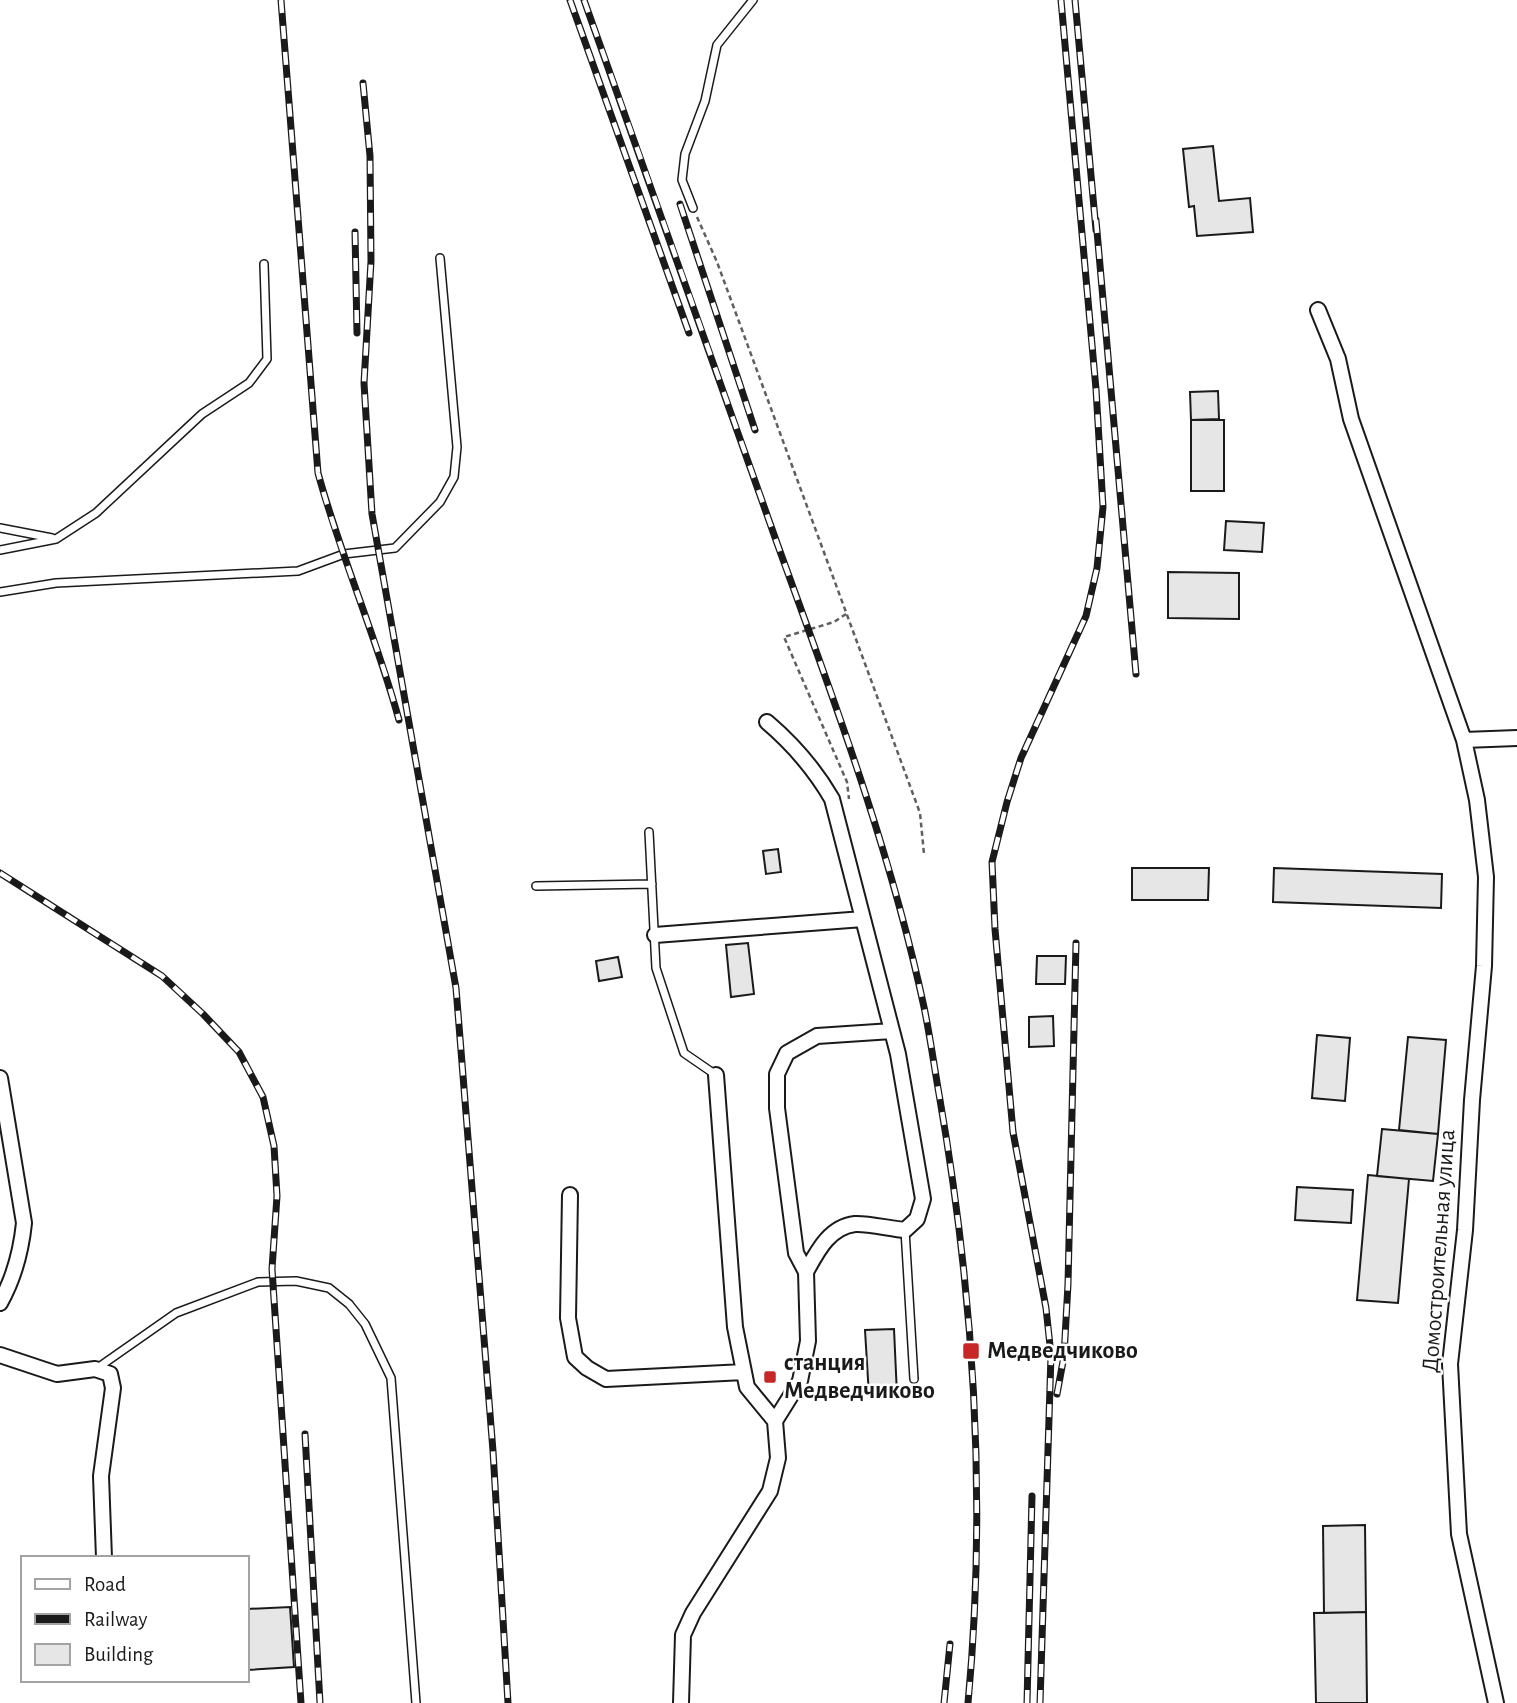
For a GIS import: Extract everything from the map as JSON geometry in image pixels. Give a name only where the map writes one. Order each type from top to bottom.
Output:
[{"type":"street","name":"Домостроительная улица","points":[[1318,310],[1338,359],[1351,419],[1464,740],[1477,800],[1486,877],[1484,966],[1472,1100],[1465,1230],[1450,1364],[1459,1534],[1496,1703]]},
{"type":"street","points":[[767,722],[791,743],[816,772],[832,799],[898,1054],[923,1199],[917,1219],[905,1230],[856,1223],[838,1230],[822,1243],[806,1272]]},
{"type":"street","points":[[1464,740],[1517,738]]},
{"type":"street","points":[[655,935],[863,919]]},
{"type":"street","points":[[775,1421],[800,1381],[808,1341],[806,1272],[796,1253],[777,1108],[777,1074],[787,1053],[817,1036],[892,1031]]},
{"type":"street","points":[[681,1703],[683,1635],[693,1614],[771,1492],[778,1458],[775,1421],[747,1387],[735,1327],[716,1075]]},
{"type":"street","points":[[0,1078],[24,1223],[21,1248],[9,1286],[0,1303]]},
{"type":"street","points":[[570,1195],[568,1318],[575,1357],[606,1379],[744,1371]]},
{"type":"street","points":[[0,1355],[57,1374],[95,1369],[110,1374],[113,1388],[102,1476],[104,1556]]},
{"type":"lane","points":[[693,208],[682,180],[685,154],[705,101],[717,45],[753,0]]},
{"type":"lane","points":[[0,592],[56,583],[298,571],[344,554],[395,548],[439,502],[454,477],[457,447],[440,258]]},
{"type":"lane","points":[[0,550],[56,539],[96,513],[202,414],[249,383],[267,359],[264,264]]},
{"type":"lane","points":[[0,528],[56,539]]},
{"type":"lane","points":[[649,832],[656,968],[684,1053],[716,1075]]},
{"type":"lane","points":[[536,886],[652,884]]},
{"type":"lane","points":[[905,1230],[914,1379]]},
{"type":"lane","points":[[95,1369],[176,1312],[258,1282],[296,1281],[329,1288],[349,1304],[365,1324],[391,1378],[416,1703]]},
{"type":"path","points":[[693,208],[717,262],[919,813],[924,855]]},
{"type":"path","points":[[846,614],[834,622],[784,637],[847,782],[850,809]]},
{"type":"building","points":[[1213,146],[1219,201],[1250,198],[1253,232],[1197,236],[1194,206],[1189,207],[1183,149]]},
{"type":"building","points":[[1218,391],[1219,419],[1191,420],[1190,392]]},
{"type":"building","points":[[1191,420],[1224,420],[1224,491],[1191,491]]},
{"type":"building","points":[[1226,521],[1264,523],[1262,552],[1224,550]]},
{"type":"building","points":[[1168,572],[1239,573],[1239,619],[1168,618]]},
{"type":"building","points":[[778,849],[781,872],[766,874],[763,851]]},
{"type":"building","points":[[1132,868],[1209,868],[1208,900],[1132,900]]},
{"type":"building","points":[[1274,868],[1442,874],[1441,908],[1273,902]]},
{"type":"building","points":[[748,943],[754,994],[731,997],[726,945]]},
{"type":"building","points":[[1037,956],[1066,956],[1065,984],[1036,984]]},
{"type":"building","points":[[618,957],[622,977],[599,981],[596,961]]},
{"type":"building","points":[[1053,1016],[1054,1046],[1029,1047],[1029,1017]]},
{"type":"building","points":[[1317,1035],[1350,1038],[1345,1101],[1312,1098]]},
{"type":"building","points":[[1408,1037],[1446,1040],[1438,1134],[1399,1130]]},
{"type":"building","points":[[1382,1129],[1438,1134],[1433,1181],[1377,1176]]},
{"type":"building","points":[[1368,1175],[1409,1179],[1398,1303],[1357,1300]]},
{"type":"building","points":[[1297,1187],[1353,1190],[1351,1223],[1295,1220]]},
{"type":"building","points":[[894,1329],[897,1395],[869,1396],[865,1330]]},
{"type":"building","points":[[1365,1525],[1366,1612],[1324,1613],[1323,1526]]},
{"type":"building","points":[[290,1607],[294,1667],[248,1670],[248,1609]]},
{"type":"building","points":[[1366,1612],[1367,1703],[1316,1703],[1314,1613]]},
{"type":"railway","points":[[281,0],[318,473],[399,720]]},
{"type":"railway","points":[[570,0],[689,333]]},
{"type":"railway","points":[[584,0],[858,772],[894,889],[924,1007],[961,1245],[974,1398],[976,1550],[968,1703]]},
{"type":"railway","points":[[1040,1703],[1051,1355],[1046,1308],[1013,1132],[995,929],[992,862],[1021,758],[1086,616],[1097,568],[1103,507],[1096,389],[1061,0]]},
{"type":"railway","points":[[1075,0],[1096,230]]},
{"type":"railway","points":[[363,83],[370,156],[371,261],[364,383],[372,514],[456,988],[493,1451],[508,1703]]},
{"type":"railway","points":[[680,204],[755,430]]},
{"type":"railway","points":[[1096,220],[1136,674]]},
{"type":"railway","points":[[355,232],[357,333]]},
{"type":"railway","points":[[0,873],[162,976],[239,1052],[263,1097],[274,1146],[277,1196],[272,1269],[301,1703]]},
{"type":"railway","points":[[1057,1394],[1064,1356],[1068,1284],[1076,943]]},
{"type":"railway","points":[[305,1434],[320,1703]]},
{"type":"railway","points":[[1027,1703],[1032,1496]]},
{"type":"railway","points":[[944,1703],[950,1644]]},
{"type":"place","name":"Медведчиково","points":[[971,1351]]},
{"type":"place","name":"станция Медведчиково","points":[[770,1377]]}]
